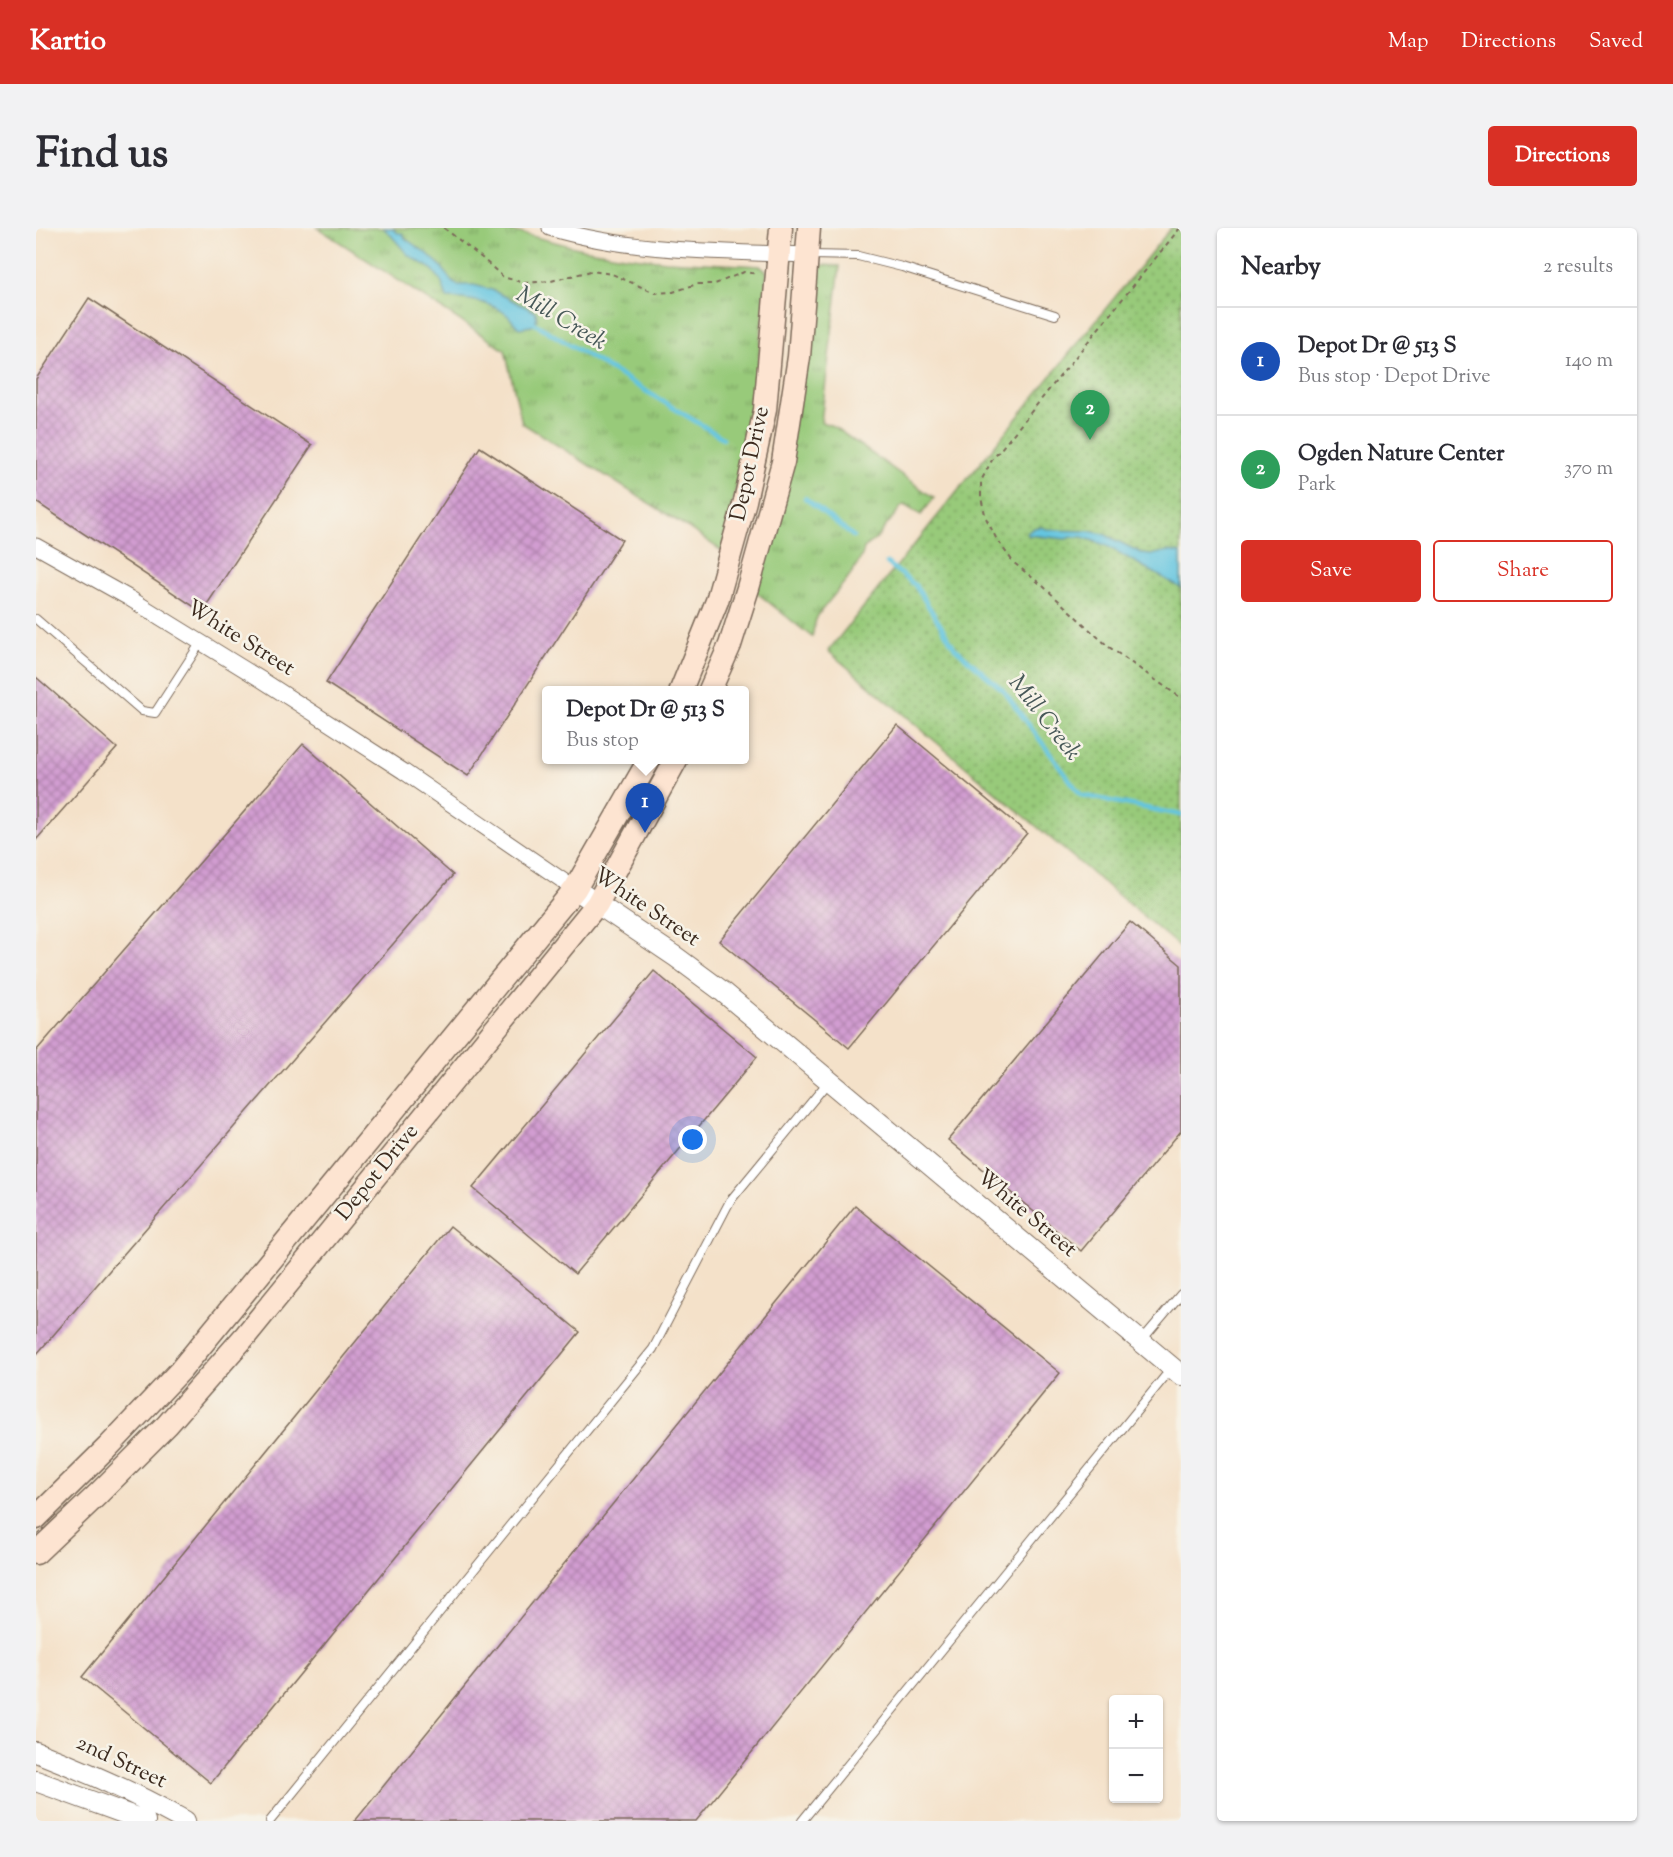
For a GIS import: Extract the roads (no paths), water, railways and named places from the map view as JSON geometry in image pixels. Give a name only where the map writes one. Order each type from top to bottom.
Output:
[{"type":"main road","name":"Depot Drive","points":[[683,686],[717,601],[745,501],[765,410],[781,228]]},
{"type":"main road","name":"Depot Drive","points":[[712,686],[730,645],[783,462],[799,357],[809,228]]},
{"type":"main road","name":"Depot Drive","points":[[36,1518],[180,1371],[574,889],[646,764]]},
{"type":"main road","name":"Depot Drive","points":[[36,1553],[166,1425],[246,1335],[597,904],[673,764]]},
{"type":"street","points":[[550,228],[612,242],[662,248],[808,255]]},
{"type":"street","name":"White Street","points":[[36,546],[201,642],[403,771],[676,957],[722,991],[830,1080],[1177,1371]]},
{"type":"street","name":"2nd Street","points":[[36,1752],[142,1797],[185,1821]]},
{"type":"street","name":"2nd Street","points":[[36,1781],[145,1821]]},
{"type":"lane","points":[[808,255],[858,256],[902,267],[1055,315]]},
{"type":"lane","points":[[36,619],[142,711],[155,713],[201,642]]},
{"type":"lane","points":[[270,1821],[653,1349],[730,1202],[830,1080]]},
{"type":"lane","points":[[1141,1341],[1181,1294]]},
{"type":"lane","points":[[802,1821],[1177,1371]]},
{"type":"water","points":[[383,228],[392,228],[402,233],[406,239],[441,266],[452,282],[457,285],[474,285],[492,290],[536,312],[537,319],[532,326],[519,328],[506,314],[485,303],[447,298],[441,281],[433,270],[408,255]]},
{"type":"water","points":[[1034,528],[1104,534],[1143,554],[1151,555],[1168,551],[1181,553],[1181,588],[1105,545],[1082,537],[1066,539],[1028,535],[1027,533]]},
{"type":"waterway","name":"Mill Creek","points":[[529,320],[723,438]]},
{"type":"waterway","name":"Mill Creek","points":[[805,498],[853,536]]},
{"type":"waterway","name":"Mill Creek","points":[[887,563],[915,585],[955,648],[1003,690],[1081,795],[1181,815]]},
{"type":"place","name":"Ogden Nature Center","points":[[1090,440]]},
{"type":"place","name":"Depot Dr @ 513 S","points":[[645,833]]}]
